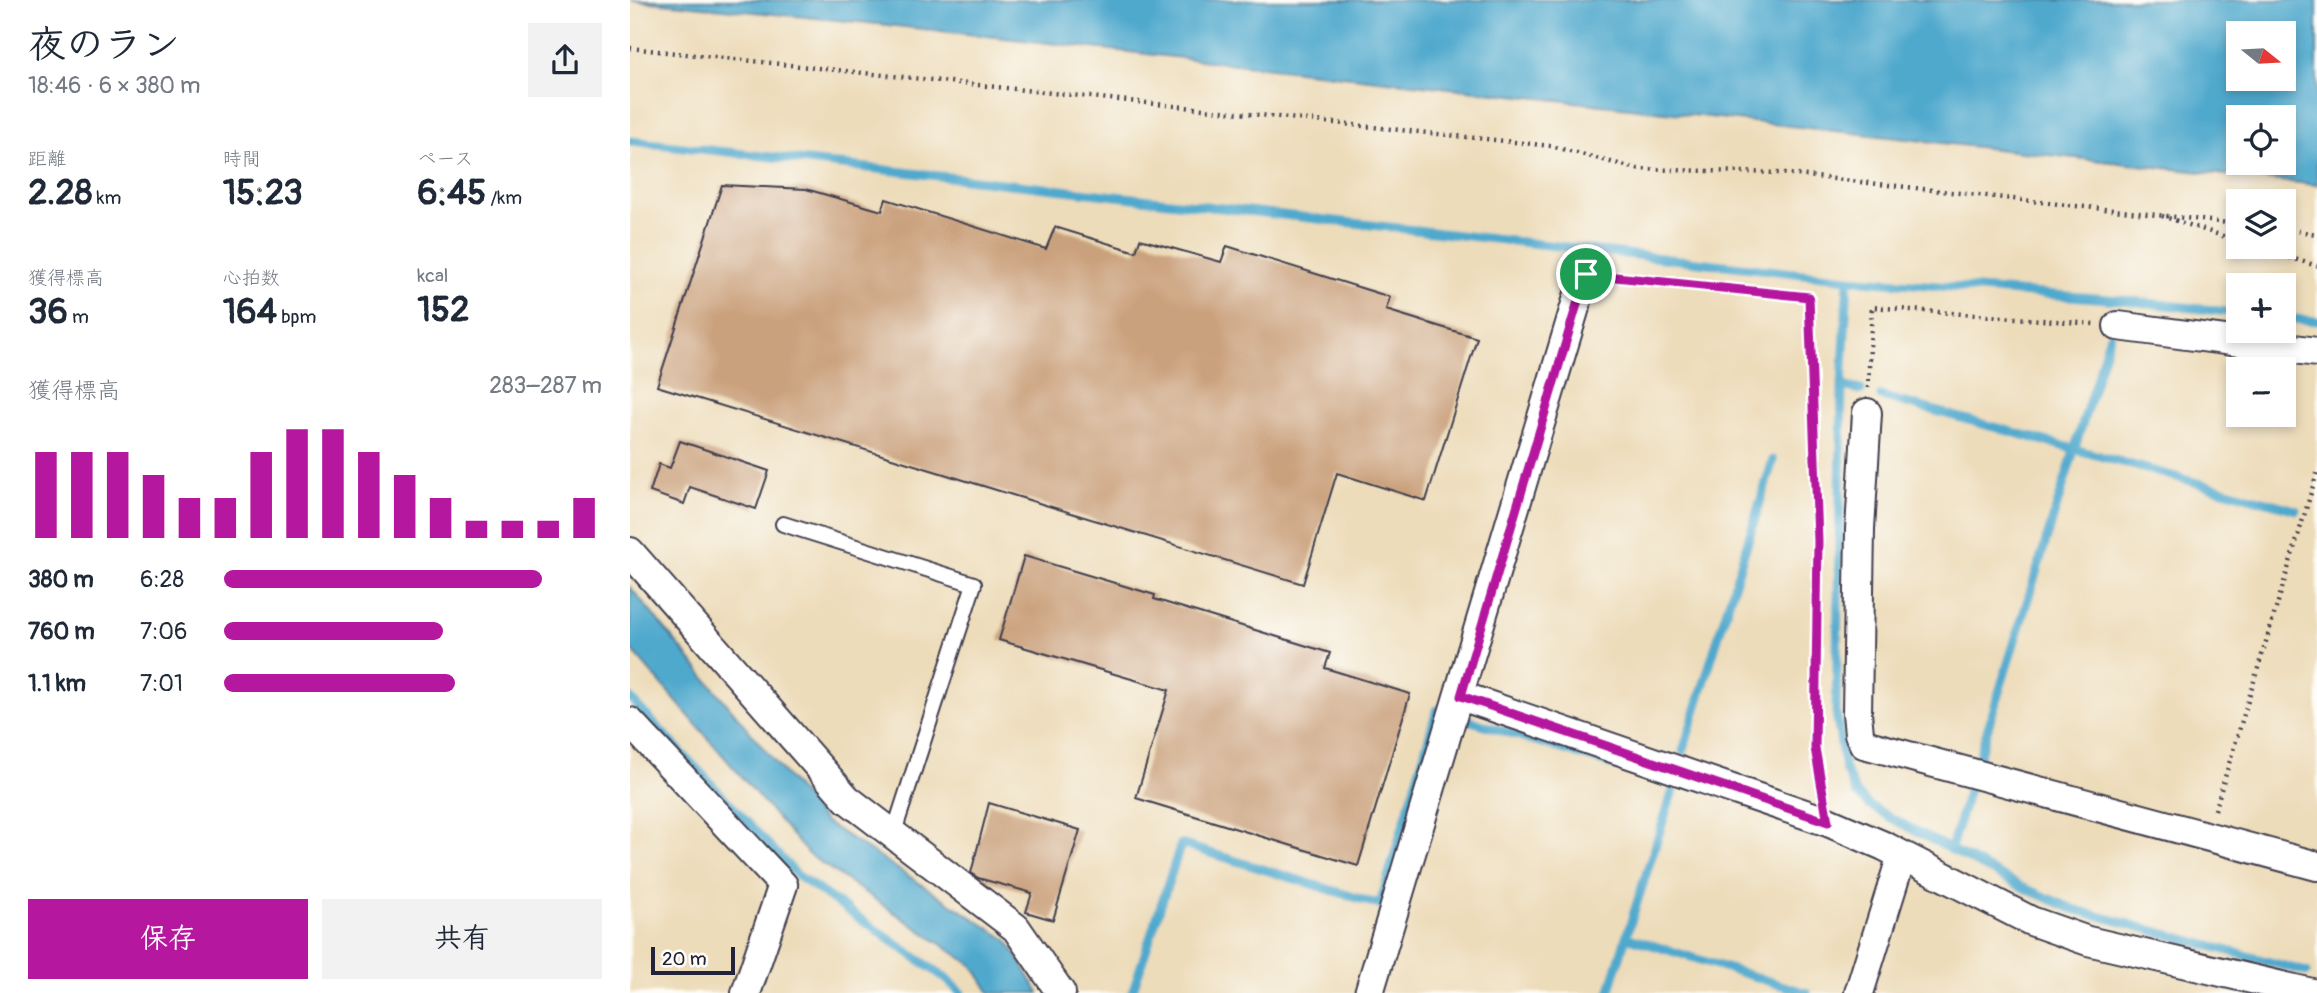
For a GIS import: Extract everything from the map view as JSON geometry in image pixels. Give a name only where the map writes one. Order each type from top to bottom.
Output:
[{"type":"street","points":[[1369,993],[1461,696],[1586,274]]},
{"type":"street","points":[[2118,326],[2317,352]]},
{"type":"street","points":[[1867,413],[1860,529],[1857,713],[1858,734],[1864,744],[2317,866]]},
{"type":"street","points":[[630,552],[847,799],[1016,928],[1061,993]]},
{"type":"street","points":[[1461,696],[1828,822],[1902,855],[2031,921],[2088,942],[2312,993]]},
{"type":"street","points":[[630,722],[783,885],[746,993]]},
{"type":"street","points":[[1859,993],[1902,855]]},
{"type":"lane","points":[[782,524],[974,584],[894,835]]},
{"type":"path","points":[[630,48],[1552,146],[1637,169],[1780,173],[2226,222]]},
{"type":"path","points":[[2152,213],[2226,237]]},
{"type":"path","points":[[2296,231],[2317,234]]},
{"type":"path","points":[[2295,259],[2317,266]]},
{"type":"path","points":[[1586,274],[1809,297],[1818,541],[1815,748],[1828,822]]},
{"type":"path","points":[[1867,413],[1872,307],[2118,326]]},
{"type":"path","points":[[2207,836],[2317,473]]},
{"type":"water","points":[[630,0],[2317,0],[2317,185],[2228,175],[2296,175],[2296,105],[2226,105],[2226,175],[878,24]]},
{"type":"water","points":[[630,587],[824,821],[1007,940],[1039,993],[990,993],[973,966],[808,854],[630,648]]},
{"type":"building","points":[[722,185],[806,189],[882,211],[886,199],[1046,249],[1055,227],[1136,252],[1140,239],[1221,262],[1227,246],[1390,297],[1386,310],[1477,338],[1426,501],[1337,473],[1303,584],[657,386]]},
{"type":"building","points":[[680,441],[769,471],[756,509],[690,487],[684,504],[650,492],[659,464],[670,468]]},
{"type":"building","points":[[1024,556],[1155,595],[1154,599],[1330,653],[1325,668],[1410,694],[1358,866],[1136,798],[1169,690],[999,640]]},
{"type":"building","points":[[989,803],[1080,830],[1053,920],[1026,912],[1032,893],[978,878],[971,873]]},
{"type":"waterway","points":[[630,141],[1848,279],[2121,300],[2226,312]]},
{"type":"waterway","points":[[1848,279],[1842,386],[1836,712],[1845,769],[1856,793],[1869,805],[1891,818],[2024,888],[2073,909],[2307,972]]},
{"type":"waterway","points":[[2296,319],[2317,321]]},
{"type":"waterway","points":[[1977,763],[2110,335]]},
{"type":"waterway","points":[[1842,386],[1861,390]]},
{"type":"waterway","points":[[1881,396],[2296,510]]},
{"type":"waterway","points":[[1683,751],[1773,460]]},
{"type":"waterway","points":[[630,698],[797,875],[944,977],[961,993]]},
{"type":"waterway","points":[[1132,993],[1181,844],[1380,905],[1437,710],[1443,712]]},
{"type":"waterway","points":[[1468,720],[1675,784],[1626,937],[1807,993]]},
{"type":"waterway","points":[[1951,848],[1970,786]]},
{"type":"waterway","points":[[1609,993],[1626,937]]},
{"type":"route","points":[[1586,274],[1809,297],[1818,541],[1815,748],[1828,822],[1461,696],[1586,274]]}]
